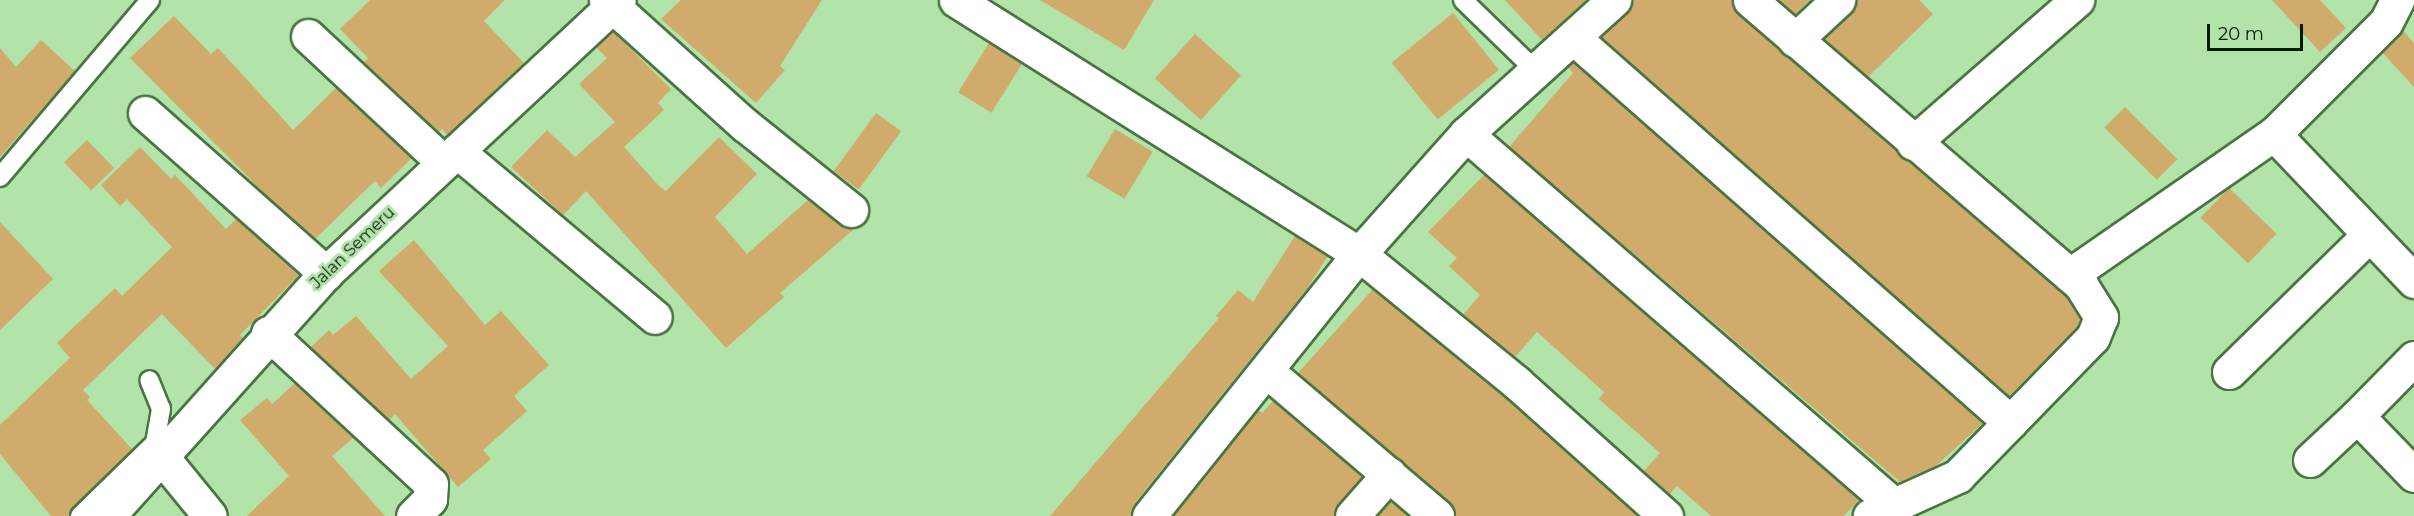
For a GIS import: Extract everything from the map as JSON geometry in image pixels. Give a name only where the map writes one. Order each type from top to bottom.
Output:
[{"type":"street","points":[[956,0],[1359,254],[1517,383],[1666,516]]},
{"type":"street","points":[[1149,516],[1268,372],[1359,254],[1466,134],[1535,70],[1575,39],[1614,0]]},
{"type":"street","points":[[1466,134],[1882,511],[1958,476],[2098,328],[2101,317],[2098,306],[2070,275],[1913,143],[1750,0]]},
{"type":"street","points":[[1795,40],[1838,0]]},
{"type":"street","points":[[1913,143],[2077,0]]},
{"type":"street","points":[[2070,275],[2274,134],[2386,22],[2397,0]]},
{"type":"street","points":[[612,2],[745,125],[851,210]]},
{"type":"street","name":"Jalan Semeru","points":[[108,516],[268,333],[326,273],[612,2]]},
{"type":"street","points":[[308,36],[450,157],[655,316]]},
{"type":"street","points":[[1575,39],[2010,422]]},
{"type":"street","points":[[145,113],[326,273]]},
{"type":"street","points":[[2274,134],[2414,281]]},
{"type":"street","points":[[2229,372],[2351,217]]},
{"type":"street","points":[[268,333],[431,484],[430,499],[413,516]]},
{"type":"street","points":[[2310,460],[2414,358]]},
{"type":"street","points":[[1268,372],[1437,516]]},
{"type":"street","points":[[2357,416],[2414,475]]},
{"type":"street","points":[[161,456],[210,516]]},
{"type":"street","points":[[1352,516],[1389,474]]},
{"type":"lane","points":[[0,177],[150,0]]},
{"type":"lane","points":[[1463,0],[1535,70]]},
{"type":"lane","points":[[81,516],[155,443],[162,409],[149,380]]},
{"type":"building","points":[[370,0],[505,0],[484,21],[524,63],[447,135],[442,129],[439,132],[364,62],[368,58],[340,29]]},
{"type":"building","points":[[681,0],[822,0],[780,66],[785,70],[756,103],[661,19]]},
{"type":"building","points":[[1040,0],[1154,0],[1124,50]]},
{"type":"building","points":[[1505,0],[1586,0],[1542,40]]},
{"type":"building","points":[[1632,0],[1732,0],[1738,14],[2067,297],[2080,319],[2077,327],[2009,396],[1601,37],[1627,14]]},
{"type":"building","points":[[1779,0],[1810,0],[1795,14]]},
{"type":"building","points":[[1856,0],[1919,0],[1933,14],[1868,77],[1824,39],[1851,14]]},
{"type":"building","points":[[2272,0],[2320,0],[2346,28],[2320,52]]},
{"type":"building","points":[[1453,13],[1499,70],[1438,119],[1392,63]]},
{"type":"building","points":[[174,16],[211,54],[218,48],[293,130],[336,88],[412,158],[381,188],[375,181],[315,239],[263,192],[130,58]]},
{"type":"building","points":[[613,31],[671,89],[658,103],[664,110],[624,147],[658,185],[666,191],[719,137],[757,174],[715,217],[747,254],[808,200],[839,225],[854,229],[780,293],[784,297],[726,348],[586,191],[563,215],[511,167],[547,130],[575,157],[615,122],[579,84],[607,58],[596,47]]},
{"type":"building","points":[[2403,31],[2414,43],[2414,87],[2382,52]]},
{"type":"building","points":[[1195,34],[1241,75],[1201,120],[1155,79]]},
{"type":"building","points":[[41,40],[75,71],[0,157],[0,48],[16,67]]},
{"type":"building","points":[[989,43],[1022,64],[991,113],[958,92]]},
{"type":"building","points":[[1573,62],[1983,423],[1937,465],[1900,482],[1509,147],[1573,73],[1568,67]]},
{"type":"building","points":[[2125,107],[2177,159],[2157,180],[2104,128]]},
{"type":"building","points":[[876,113],[901,131],[859,189],[834,171]]},
{"type":"building","points":[[1115,129],[1153,152],[1124,199],[1087,176]]},
{"type":"building","points":[[87,140],[114,168],[91,190],[64,162]]},
{"type":"building","points":[[140,147],[171,179],[175,175],[226,229],[236,219],[299,275],[240,335],[243,338],[215,369],[162,314],[83,390],[90,397],[87,400],[132,449],[68,516],[51,516],[0,454],[0,425],[70,358],[57,343],[115,288],[122,296],[172,247],[127,199],[120,206],[101,185]]},
{"type":"building","points":[[1484,175],[1859,499],[1844,516],[1711,516],[1677,486],[1670,494],[1644,471],[1660,453],[1599,399],[1604,392],[1537,332],[1515,357],[1463,315],[1480,295],[1449,266],[1457,258],[1428,232]]},
{"type":"building","points":[[2229,188],[2276,234],[2248,263],[2201,217]]},
{"type":"building","points":[[0,222],[53,279],[0,330]]},
{"type":"building","points":[[1295,236],[1328,256],[1306,290],[1134,504],[1131,516],[1050,516],[1219,318],[1216,316],[1238,290],[1253,302]]},
{"type":"building","points":[[414,240],[485,325],[501,311],[549,365],[514,396],[527,411],[483,450],[491,459],[458,487],[395,414],[390,420],[311,347],[329,330],[333,335],[356,316],[411,379],[448,346],[379,271]]},
{"type":"building","points":[[1373,289],[1505,397],[1638,516],[1455,516],[1449,502],[1298,373]]},
{"type":"building","points":[[295,383],[353,438],[332,456],[385,516],[247,516],[289,476],[240,420],[267,398],[272,404]]},
{"type":"building","points":[[1273,401],[1362,477],[1338,504],[1334,516],[1173,516],[1258,410],[1262,413]]},
{"type":"building","points":[[1390,501],[1408,516],[1377,516]]}]
